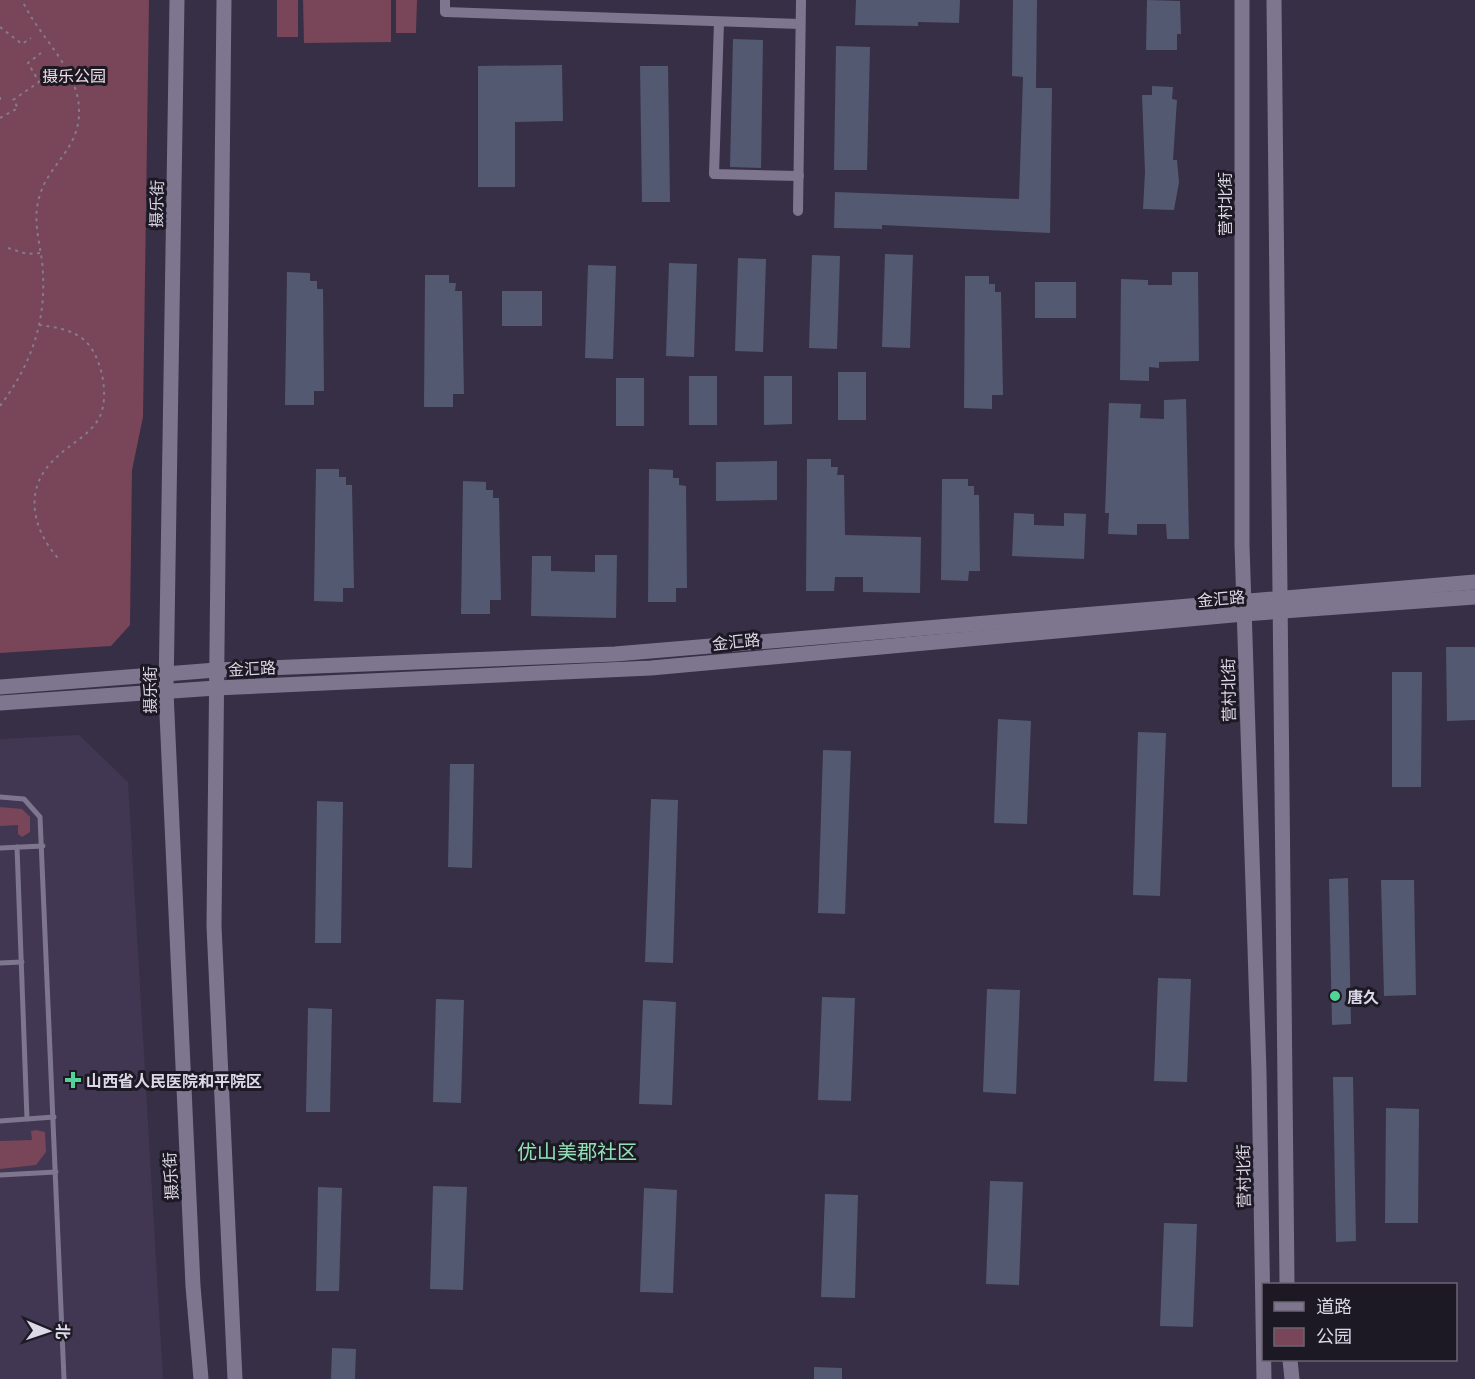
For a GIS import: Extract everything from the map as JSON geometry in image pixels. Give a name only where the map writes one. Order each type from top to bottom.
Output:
[{"type":"street","name":"摄乐街","points":[[177,0],[166,692],[192,1274],[201,1379]]},
{"type":"street","points":[[224,0],[214,926],[235,1379]]},
{"type":"street","points":[[445,0],[445,12],[800,24]]},
{"type":"street","points":[[798,211],[801,0]]},
{"type":"street","name":"营村北街","points":[[1242,0],[1244,607],[1259,1072],[1262,1283]]},
{"type":"street","points":[[1274,0],[1287,1283]]},
{"type":"street","points":[[719,22],[714,174],[799,176]]},
{"type":"street","name":"金汇路","points":[[0,687],[216,670],[615,654],[1280,604],[1475,582]]},
{"type":"street","name":"金汇路","points":[[1280,604],[1475,597]]},
{"type":"street","name":"金汇路","points":[[0,703],[216,688],[651,668],[1244,607]]},
{"type":"street","name":"营村北街","points":[[1264,1361],[1264,1379]]},
{"type":"street","points":[[1290,1361],[1292,1379]]},
{"type":"lane","points":[[0,796],[24,799],[40,817],[64,1379]]},
{"type":"lane","points":[[0,848],[43,846]]},
{"type":"lane","points":[[17,847],[27,1119]]},
{"type":"lane","points":[[0,963],[22,962]]},
{"type":"lane","points":[[0,1121],[54,1117]]},
{"type":"lane","points":[[0,1175],[56,1172]]},
{"type":"path","points":[[0,406],[20,379],[36,344],[44,302],[36,220],[39,197],[77,135],[79,107],[69,74],[33,23],[22,0]]},
{"type":"path","points":[[0,27],[22,44],[31,38]]},
{"type":"path","points":[[0,118],[18,108],[13,100],[39,82],[28,63],[41,53]]},
{"type":"path","points":[[0,97],[0,102]]},
{"type":"path","points":[[8,248],[27,255],[40,253]]},
{"type":"path","points":[[39,325],[67,330],[85,340],[104,379],[105,399],[98,419],[81,438],[55,458],[40,477],[33,497],[35,520],[44,543],[58,558]]},
{"type":"shaded area","name":"山西省人民医院和平院区","points":[[79,735],[128,782],[163,1379],[0,1379],[0,739]]},
{"type":"green space","name":"摄乐公园","points":[[0,0],[149,0],[143,417],[132,470],[130,625],[111,646],[0,653]]},
{"type":"green space","points":[[277,0],[298,0],[298,37],[277,37]]},
{"type":"green space","points":[[303,0],[391,0],[391,42],[304,43]]},
{"type":"green space","points":[[396,0],[417,0],[416,33],[396,33]]},
{"type":"green space","points":[[0,807],[22,809],[30,817],[30,832],[22,837],[18,834],[18,825],[0,826]]},
{"type":"green space","points":[[31,1131],[45,1132],[46,1152],[36,1165],[0,1169],[0,1141],[32,1140]]},
{"type":"building","points":[[856,0],[960,0],[959,23],[918,22],[918,26],[855,25]]},
{"type":"building","points":[[1013,0],[1037,0],[1036,88],[1052,88],[1050,233],[882,225],[882,229],[834,228],[835,192],[1019,199],[1023,77],[1012,76]]},
{"type":"building","points":[[1147,0],[1180,1],[1181,34],[1177,34],[1177,50],[1146,50]]},
{"type":"building","points":[[733,39],[763,40],[761,168],[730,167]]},
{"type":"building","points":[[836,46],[870,47],[867,170],[834,170]]},
{"type":"building","points":[[562,65],[563,121],[515,122],[515,187],[478,187],[478,66]]},
{"type":"building","points":[[640,66],[668,66],[670,202],[642,202]]},
{"type":"building","points":[[1152,86],[1173,87],[1172,99],[1177,100],[1173,160],[1177,160],[1179,182],[1174,210],[1143,209],[1145,172],[1142,95],[1152,95]]},
{"type":"building","points":[[885,254],[913,255],[910,348],[882,347]]},
{"type":"building","points":[[812,255],[840,256],[837,349],[809,348]]},
{"type":"building","points":[[738,258],[766,259],[763,352],[735,351]]},
{"type":"building","points":[[669,263],[697,264],[694,357],[666,356]]},
{"type":"building","points":[[588,265],[616,266],[613,359],[585,358]]},
{"type":"building","points":[[287,272],[310,273],[310,281],[317,281],[317,289],[323,289],[324,391],[314,391],[314,405],[285,405]]},
{"type":"building","points":[[1172,272],[1198,272],[1199,361],[1159,362],[1159,368],[1149,367],[1149,381],[1120,380],[1121,279],[1148,280],[1148,285],[1172,285]]},
{"type":"building","points":[[425,275],[449,275],[449,283],[456,283],[455,291],[462,291],[464,394],[453,394],[453,407],[424,407]]},
{"type":"building","points":[[965,276],[989,276],[989,284],[995,284],[995,292],[1001,292],[1003,395],[992,395],[992,409],[964,408]]},
{"type":"building","points":[[1035,282],[1076,282],[1076,318],[1035,318]]},
{"type":"building","points":[[502,291],[542,291],[542,326],[502,326]]},
{"type":"building","points":[[838,372],[866,372],[866,420],[838,420]]},
{"type":"building","points":[[689,376],[717,376],[717,425],[689,425]]},
{"type":"building","points":[[764,376],[792,376],[792,424],[764,425]]},
{"type":"building","points":[[616,378],[644,378],[644,426],[616,426]]},
{"type":"building","points":[[1186,399],[1189,539],[1167,539],[1166,524],[1137,524],[1137,535],[1108,534],[1109,513],[1105,513],[1109,403],[1141,404],[1140,418],[1164,419],[1164,400]]},
{"type":"building","points":[[807,459],[831,459],[831,467],[838,467],[837,475],[844,475],[845,535],[921,537],[920,593],[863,592],[863,577],[835,577],[834,591],[806,591]]},
{"type":"building","points":[[777,461],[777,500],[716,501],[716,462]]},
{"type":"building","points":[[316,469],[339,469],[339,477],[346,477],[346,485],[352,485],[354,588],[343,588],[343,602],[314,601]]},
{"type":"building","points":[[649,469],[673,470],[673,478],[679,478],[679,485],[686,486],[687,588],[676,588],[676,602],[648,602]]},
{"type":"building","points":[[942,479],[968,479],[968,486],[974,486],[974,495],[979,495],[980,571],[969,571],[968,581],[941,580]]},
{"type":"building","points":[[463,481],[486,482],[486,490],[493,490],[493,498],[499,498],[501,600],[490,600],[490,614],[461,614]]},
{"type":"building","points":[[1014,513],[1034,514],[1034,525],[1064,526],[1064,513],[1086,514],[1084,559],[1012,556]]},
{"type":"building","points":[[595,555],[617,555],[616,618],[531,616],[532,556],[551,556],[551,571],[595,572]]},
{"type":"building","points":[[1446,647],[1475,647],[1475,720],[1447,721]]},
{"type":"building","points":[[1392,672],[1422,672],[1421,787],[1392,787]]},
{"type":"building","points":[[998,719],[1031,721],[1027,824],[994,823]]},
{"type":"building","points":[[1138,732],[1166,733],[1160,896],[1133,895]]},
{"type":"building","points":[[823,750],[851,751],[845,914],[818,913]]},
{"type":"building","points":[[450,764],[474,764],[472,868],[448,867]]},
{"type":"building","points":[[651,799],[678,800],[673,963],[645,962]]},
{"type":"building","points":[[317,801],[343,802],[341,943],[315,943]]},
{"type":"building","points":[[1348,878],[1351,1024],[1332,1025],[1329,879]]},
{"type":"building","points":[[1381,880],[1414,880],[1416,995],[1384,996]]},
{"type":"building","points":[[1158,978],[1191,979],[1187,1082],[1154,1081]]},
{"type":"building","points":[[987,989],[1020,990],[1016,1094],[983,1092]]},
{"type":"building","points":[[822,997],[855,998],[851,1101],[818,1100]]},
{"type":"building","points":[[436,999],[464,1000],[461,1103],[433,1102]]},
{"type":"building","points":[[643,1000],[676,1002],[672,1105],[639,1104]]},
{"type":"building","points":[[308,1008],[332,1009],[330,1112],[306,1112]]},
{"type":"building","points":[[1333,1077],[1353,1077],[1356,1241],[1336,1242]]},
{"type":"building","points":[[1386,1108],[1419,1109],[1418,1223],[1385,1223]]},
{"type":"building","points":[[990,1181],[1023,1182],[1019,1285],[986,1284]]},
{"type":"building","points":[[433,1186],[467,1187],[463,1290],[430,1289]]},
{"type":"building","points":[[318,1187],[342,1188],[339,1291],[316,1291]]},
{"type":"building","points":[[644,1188],[677,1190],[673,1293],[640,1292]]},
{"type":"building","points":[[825,1194],[858,1195],[855,1298],[821,1297]]},
{"type":"building","points":[[1164,1223],[1197,1224],[1193,1327],[1160,1326]]},
{"type":"building","points":[[332,1348],[356,1349],[355,1379],[331,1379]]},
{"type":"building","points":[[814,1367],[842,1368],[842,1379],[814,1379]]},
{"type":"place","name":"唐久","points":[[1335,996]]},
{"type":"place","name":"山西省人民医院和平院区","points":[[73,1080]]},
{"type":"district","name":"优山美郡社区","points":[[577,1151]]}]
